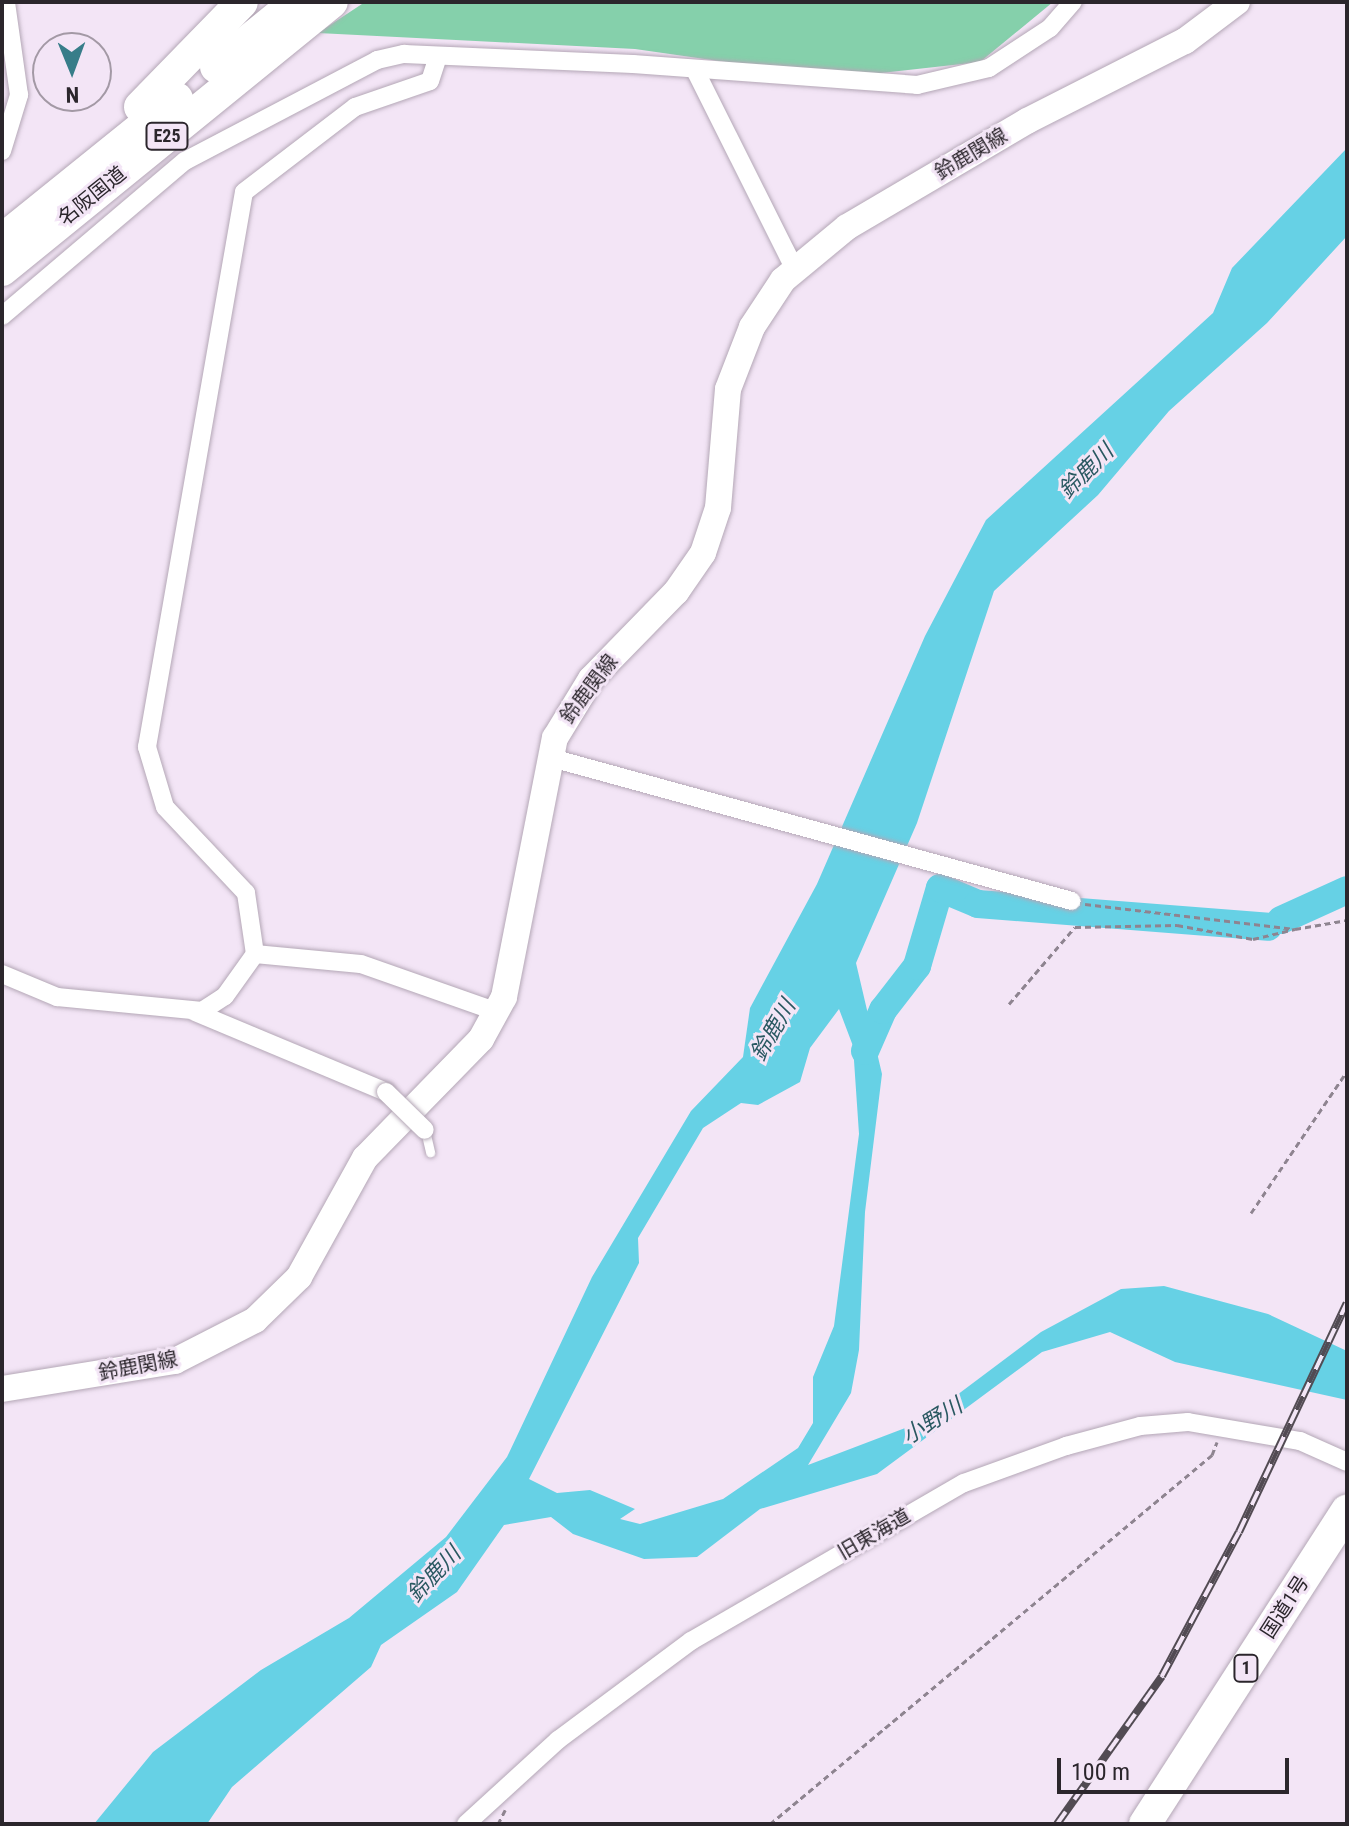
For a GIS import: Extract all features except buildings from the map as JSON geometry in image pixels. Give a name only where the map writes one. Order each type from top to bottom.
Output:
[{"type":"highway","points":[[12,233],[242,2]]},
{"type":"highway","name":"名阪国道","points":[[12,233],[296,2]]},
{"type":"highway","name":"名阪国道","points":[[2,270],[332,2]]},
{"type":"highway","name":"国道1号","points":[[1145,1824],[1347,1511]]},
{"type":"main road","name":"鈴鹿関線","points":[[2,1389],[175,1361],[255,1320],[299,1277],[365,1158],[465,1060],[497,1012],[548,757],[591,679],[676,592],[703,553],[718,508],[723,419],[738,356],[794,268],[847,227],[1027,121],[1185,41],[1237,2]]},
{"type":"street","points":[[2,151],[19,95],[6,2]]},
{"type":"street","points":[[2,316],[185,161],[377,60],[438,57],[696,72],[858,87],[953,80],[1017,53],[1073,2]]},
{"type":"street","points":[[2,974],[57,997],[190,1008],[212,1007],[255,954],[246,893],[165,807],[147,747],[244,192],[355,107],[430,81],[438,57]]},
{"type":"street","points":[[696,72],[794,268]]},
{"type":"street","points":[[548,757],[1072,901]]},
{"type":"street","points":[[255,954],[350,961],[497,1012]]},
{"type":"street","points":[[190,1008],[386,1092],[425,1130]]},
{"type":"street","name":"旧東海道","points":[[466,1824],[558,1740],[691,1641],[964,1483],[1140,1426],[1221,1427],[1300,1441],[1347,1462]]},
{"type":"lane","points":[[425,1130],[430,1152]]},
{"type":"path","points":[[1072,901],[1295,929]]},
{"type":"path","points":[[1009,1004],[1075,927],[1177,925],[1253,939],[1347,920]]},
{"type":"path","points":[[1251,1213],[1347,1071]]},
{"type":"path","points":[[770,1824],[1212,1455],[1221,1427]]},
{"type":"green space","points":[[365,2],[1053,2],[980,62],[836,78],[635,49],[318,33]]},
{"type":"water","points":[[1347,148],[1347,236],[1267,323],[1169,411],[1098,495],[994,591],[917,823],[856,963],[882,1074],[865,1212],[859,1350],[851,1393],[808,1465],[921,1422],[1041,1332],[1121,1289],[1164,1286],[1268,1314],[1347,1351],[1347,1400],[1175,1362],[1110,1332],[1042,1352],[877,1474],[760,1509],[697,1557],[644,1559],[573,1534],[551,1517],[504,1525],[457,1592],[381,1645],[371,1667],[232,1787],[207,1824],[94,1824],[153,1752],[261,1670],[349,1618],[446,1537],[507,1457],[592,1277],[691,1111],[743,1057],[750,1008],[817,884],[925,636],[986,520],[1213,313],[1232,268]],"holes":[[[839,1009],[853,1046],[859,1134],[834,1326],[813,1377],[813,1423],[798,1448],[723,1499],[640,1524],[620,1519],[635,1509],[590,1490],[557,1493],[529,1479],[639,1263],[638,1238],[703,1128],[741,1103],[758,1105],[800,1082],[810,1048]]]},
{"type":"waterway","points":[[865,1051],[883,1010],[917,966],[940,888],[978,904],[1268,927]]},
{"type":"waterway","points":[[1281,920],[1347,890]]},
{"type":"railway","points":[[1057,1824],[1162,1676],[1239,1532],[1347,1303]]},
{"type":"water label","name":"鈴鹿川","points":[[1086,471]]},
{"type":"water label","name":"鈴鹿川","points":[[773,1030]]},
{"type":"water label","name":"小野川","points":[[932,1421]]},
{"type":"water label","name":"鈴鹿川","points":[[434,1574]]}]
